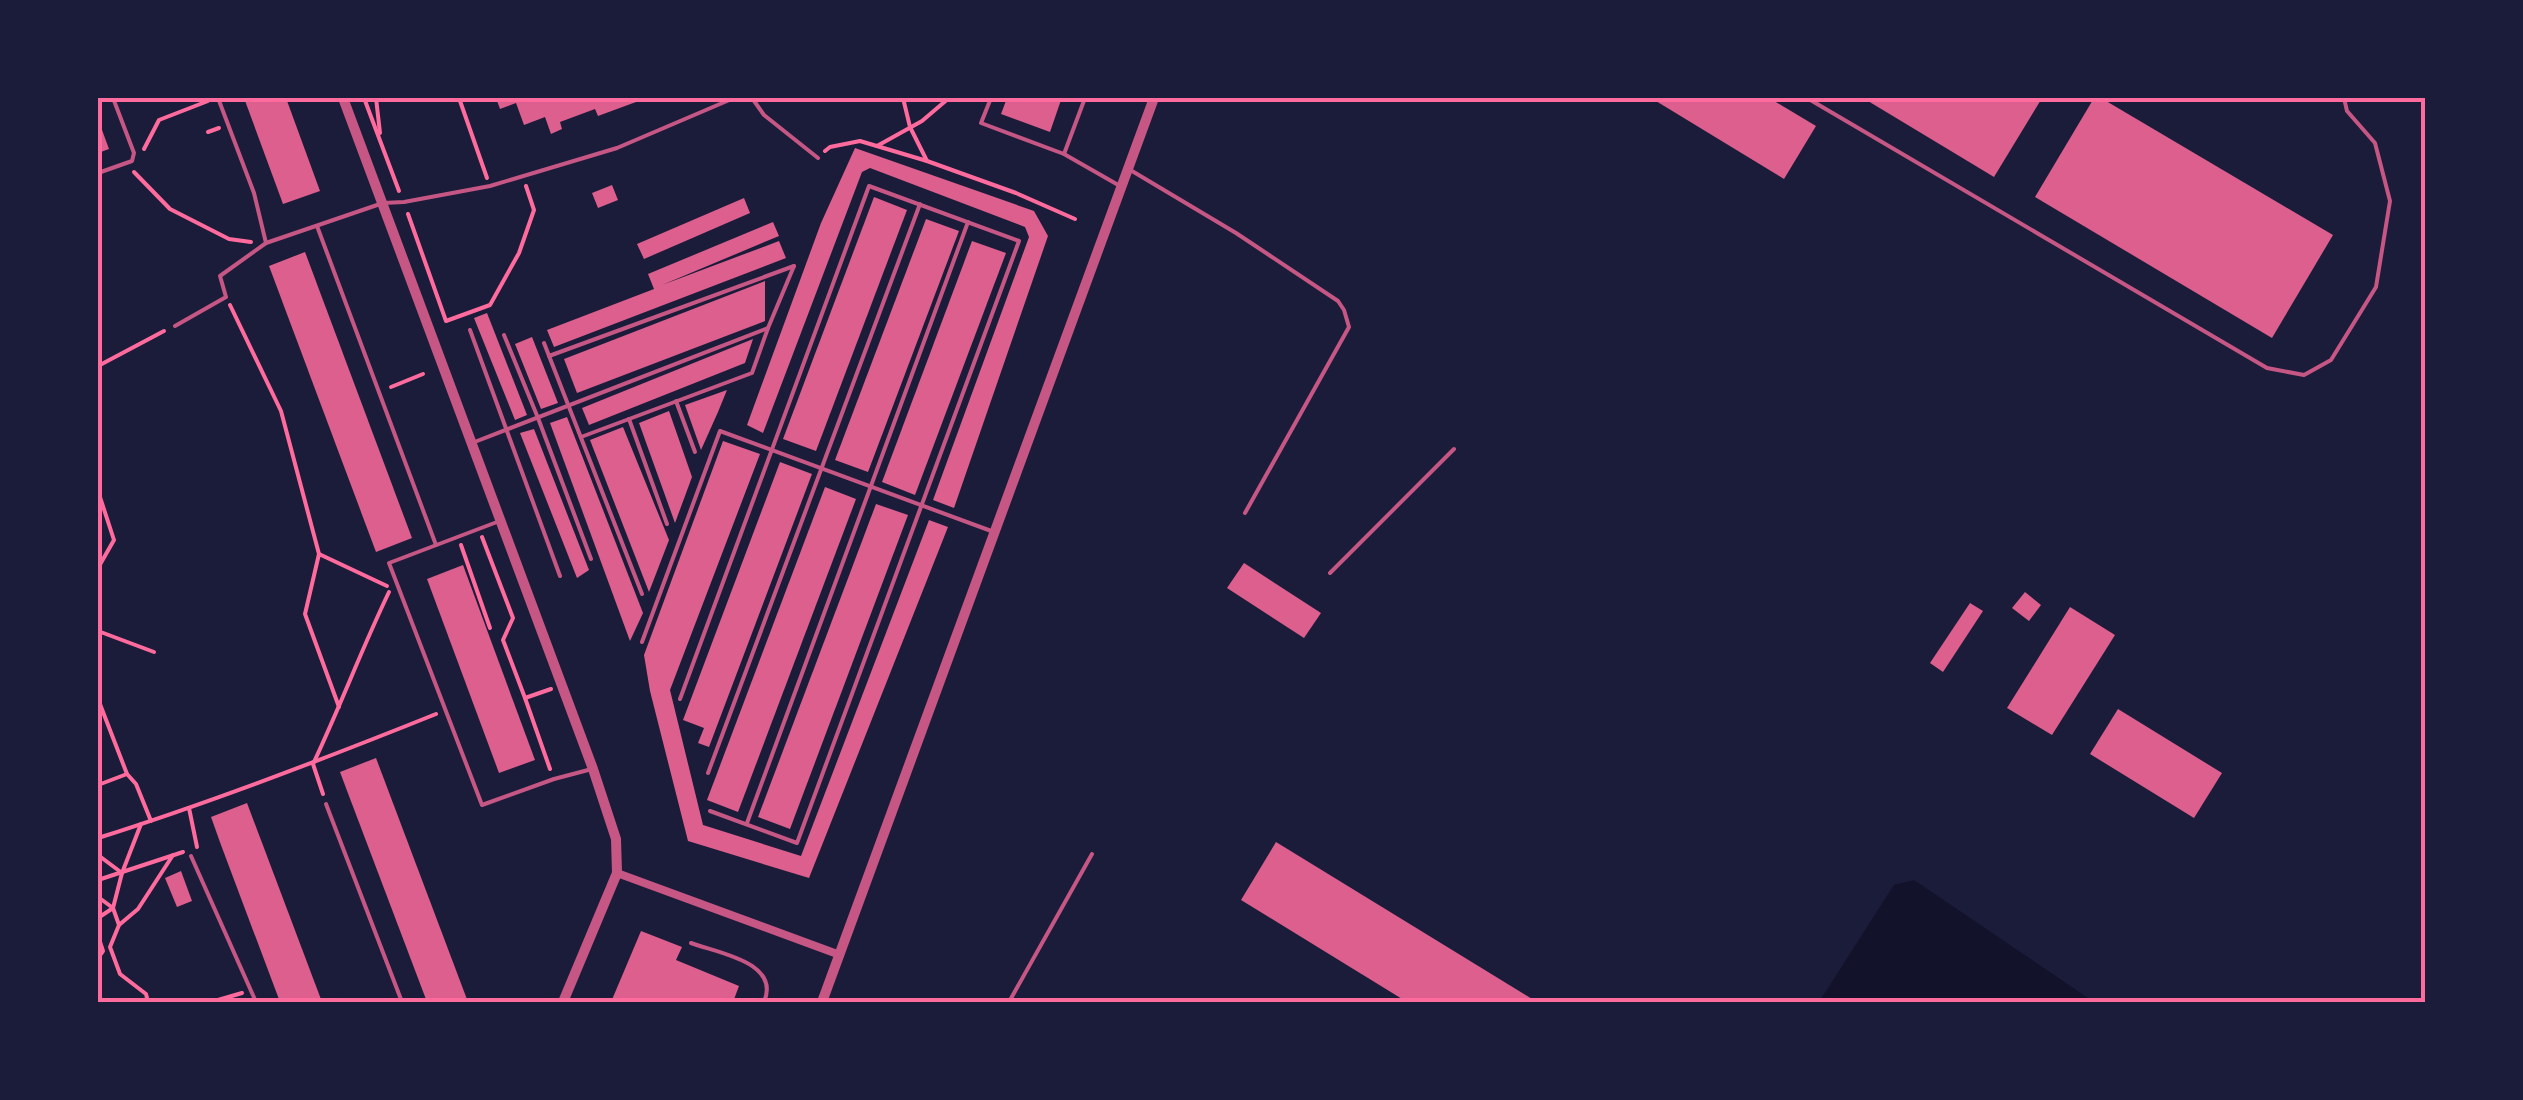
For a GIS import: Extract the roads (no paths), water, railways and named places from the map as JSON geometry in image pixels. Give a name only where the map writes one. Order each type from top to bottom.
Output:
[{"type":"street","points":[[343,98],[502,520],[616,839],[618,873],[563,1002]]},
{"type":"street","points":[[822,1002],[1154,98]]},
{"type":"street","points":[[618,873],[840,955]]},
{"type":"lane","points":[[98,174],[132,161],[134,152],[114,98]]},
{"type":"lane","points":[[218,98],[254,193],[266,243]]},
{"type":"lane","points":[[175,326],[226,297],[220,276],[266,243],[383,204],[490,186],[618,148],[734,98]]},
{"type":"lane","points":[[752,98],[764,116],[818,158]]},
{"type":"lane","points":[[991,98],[982,122],[1064,154],[1121,187]]},
{"type":"lane","points":[[1064,154],[1084,98]]},
{"type":"lane","points":[[1807,98],[2267,368],[2304,376],[2331,360],[2376,287],[2390,201],[2374,143],[2346,110],[2344,98]]},
{"type":"lane","points":[[1128,169],[1236,233],[1338,301],[1344,310],[1349,327],[1245,513]]},
{"type":"lane","points":[[680,699],[869,186],[1020,241],[797,843],[710,811]]},
{"type":"lane","points":[[708,773],[920,204]]},
{"type":"lane","points":[[746,824],[968,222]]},
{"type":"lane","points":[[317,226],[436,545]]},
{"type":"lane","points":[[549,356],[794,266],[752,373],[581,437]]},
{"type":"lane","points":[[472,442],[768,328]]},
{"type":"lane","points":[[470,330],[560,576]]},
{"type":"lane","points":[[504,335],[590,559]]},
{"type":"lane","points":[[544,342],[642,594]]},
{"type":"lane","points":[[676,402],[695,452]]},
{"type":"lane","points":[[629,419],[668,524]]},
{"type":"lane","points":[[642,642],[720,431],[994,532]]},
{"type":"lane","points":[[1330,573],[1454,449]]},
{"type":"lane","points":[[502,520],[389,563],[482,805],[593,769]]},
{"type":"lane","points":[[326,804],[402,1002]]},
{"type":"lane","points":[[1009,1002],[1092,854]]},
{"type":"lane","points":[[191,856],[256,1002]]},
{"type":"lane","points":[[691,943],[752,965],[765,977],[768,992],[764,1002]]}]
